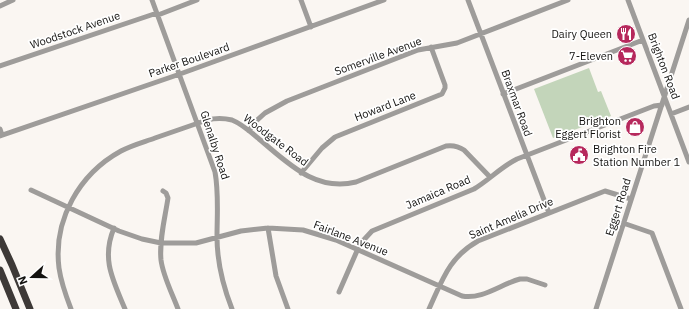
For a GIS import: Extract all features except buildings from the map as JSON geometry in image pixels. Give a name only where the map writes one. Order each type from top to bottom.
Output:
[{"type":"highway","points":[[0,239],[30,309]]},
{"type":"highway","points":[[0,270],[16,309]]},
{"type":"street","points":[[0,6],[13,0]]},
{"type":"street","name":"Glenalby Road","points":[[152,0],[212,161],[217,184],[217,238],[222,276],[232,309]]},
{"type":"street","name":"Woodstock Avenue","points":[[0,66],[197,0]]},
{"type":"street","points":[[300,0],[311,27]]},
{"type":"street","name":"Parker Boulevard","points":[[1,135],[180,74],[384,0]]},
{"type":"street","name":"Braxmar Road","points":[[468,0],[549,213]]},
{"type":"street","name":"Somerville Avenue","points":[[249,131],[254,123],[265,113],[282,103],[402,56],[431,47],[457,43],[568,0]]},
{"type":"street","name":"Brighton Road","points":[[628,0],[689,162]]},
{"type":"street","name":"Eggert Road","points":[[596,309],[689,20]]},
{"type":"street","points":[[503,94],[643,40]]},
{"type":"street","name":"Howard Lane","points":[[301,173],[314,156],[335,137],[442,94],[445,85],[431,47]]},
{"type":"street","name":"Jamaica Road","points":[[339,292],[364,238],[378,227],[474,189],[507,164],[526,155],[656,105],[662,105]]},
{"type":"street","points":[[671,114],[689,107]]},
{"type":"street","name":"Woodgate Road","points":[[71,309],[62,281],[58,262],[60,238],[64,218],[78,189],[88,176],[113,155],[130,146],[198,123],[213,119],[227,119],[238,123],[301,173],[326,184],[348,184],[446,146],[456,146],[464,150],[490,177]]},
{"type":"street","points":[[0,129],[1,135]]},
{"type":"street","name":"Fairlane Avenue","points":[[31,190],[136,237],[161,243],[196,243],[241,231],[268,228],[303,230],[329,238],[468,297],[520,279],[527,279],[545,285]]},
{"type":"street","points":[[163,191],[166,193],[168,198],[161,243],[162,266],[178,309]]},
{"type":"street","name":"Saint Amelia Drive","points":[[429,309],[445,274],[454,260],[471,245],[605,191],[631,199]]},
{"type":"street","points":[[623,223],[652,233],[681,309]]},
{"type":"street","points":[[114,228],[108,249],[110,273],[125,309]]},
{"type":"street","points":[[268,228],[276,276],[288,309]]},
{"type":"green space","points":[[589,68],[598,92],[601,91],[611,116],[553,138],[534,89]]},
{"type":"place","name":"Dairy Queen","points":[[626,34]]},
{"type":"place","name":"7-Eleven","points":[[627,56]]},
{"type":"place","name":"Brighton Eggert Florist","points":[[635,127]]},
{"type":"place","name":"Brighton Fire Station Number 1","points":[[579,155]]}]
